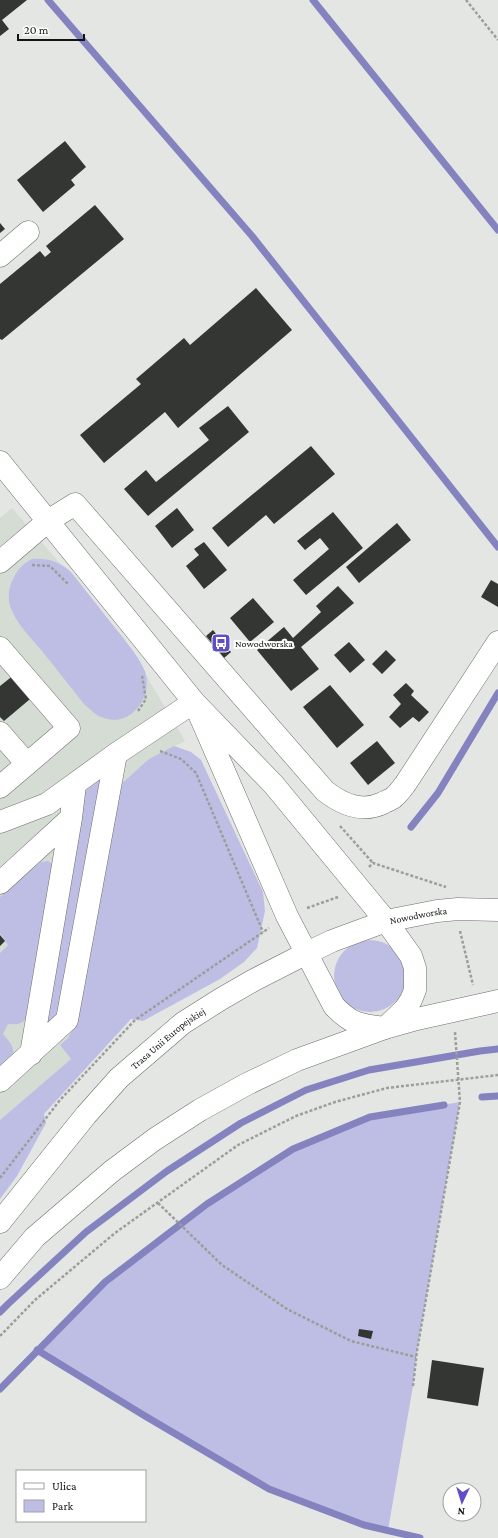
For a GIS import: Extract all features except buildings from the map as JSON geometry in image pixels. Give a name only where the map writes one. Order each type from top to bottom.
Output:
[{"type":"main road","points":[[0,256],[28,232]]},
{"type":"main road","name":"Nowodworska","points":[[0,462],[194,702],[274,785],[386,921],[437,911],[458,909],[498,910]]},
{"type":"main road","points":[[0,562],[48,521],[75,504],[325,791],[336,800],[349,806],[366,808],[394,798],[406,783],[498,642]]},
{"type":"main road","points":[[0,787],[69,728],[2,653]]},
{"type":"main road","points":[[0,822],[47,804],[116,754],[194,702],[287,916],[334,1006],[343,1016],[352,1022],[385,1028]]},
{"type":"main road","points":[[0,733],[27,764]]},
{"type":"main road","points":[[0,1081],[67,1020],[116,754]]},
{"type":"main road","points":[[31,1054],[71,818],[75,785]]},
{"type":"main road","points":[[0,883],[71,818]]},
{"type":"main road","points":[[385,1028],[405,1009],[411,1000],[415,990],[416,978],[415,968],[411,956],[386,921]]},
{"type":"main road","name":"Trasa Unii Europejskiej","points":[[0,1222],[86,1115],[119,1078],[182,1024],[254,980],[307,953],[344,936],[386,921]]},
{"type":"main road","points":[[0,1278],[35,1237],[112,1171],[155,1139],[200,1110],[247,1084],[297,1060],[385,1028],[417,1019],[498,1001]]},
{"type":"path","points":[[466,0],[498,40]]},
{"type":"path","points":[[0,1336],[35,1300],[115,1233],[238,1145],[296,1116],[335,1102],[387,1088],[498,1075]]},
{"type":"path","points":[[413,1386],[416,1357],[460,1102],[460,1080]]},
{"type":"path","points":[[158,1202],[222,1265],[287,1309],[351,1341],[416,1357]]},
{"type":"shaded area","points":[[12,508],[124,638],[185,741],[149,759],[113,803],[71,1032],[68,1038],[60,1045],[71,1059],[0,1120],[0,518]]},
{"type":"green space","points":[[32,559],[53,561],[62,565],[71,572],[138,658],[147,679],[144,698],[139,707],[124,718],[114,720],[98,716],[84,704],[16,618],[10,606],[9,592],[17,572],[26,562]]},
{"type":"green space","points":[[174,746],[191,752],[201,760],[263,892],[265,911],[257,948],[244,962],[220,979],[143,1021],[131,1019],[44,1114],[46,1123],[17,1176],[0,1199],[0,1120],[71,1059],[60,1045],[68,1038],[71,1032],[113,803],[119,786],[149,759]]},
{"type":"green space","points":[[97,779],[101,780],[60,1015],[49,1022],[47,1021],[84,794],[88,786]]},
{"type":"green space","points":[[48,861],[54,865],[28,1017],[19,1024],[8,1024],[3,1034],[11,1045],[13,1052],[9,1060],[0,1069],[0,953],[8,945],[0,933],[0,897],[41,862]]},
{"type":"green space","points":[[370,940],[390,946],[400,956],[406,976],[400,996],[390,1006],[370,1012],[350,1006],[340,996],[334,976],[340,956],[350,946]]},
{"type":"green space","points":[[460,1102],[388,1530],[364,1525],[269,1489],[37,1350],[105,1282],[207,1204],[293,1149],[370,1117]]},
{"type":"waterway","points":[[48,0],[252,236],[498,547]]},
{"type":"waterway","points":[[313,0],[498,230]]},
{"type":"waterway","points":[[411,827],[438,793],[498,693]]},
{"type":"waterway","points":[[0,1312],[86,1232],[167,1171],[241,1123],[306,1090],[369,1070],[498,1049]]},
{"type":"waterway","points":[[482,1097],[498,1096]]},
{"type":"waterway","points":[[0,1389],[105,1282],[207,1204],[293,1149],[370,1117],[444,1105]]},
{"type":"waterway","points":[[37,1350],[269,1489],[364,1525],[420,1538]]},
{"type":"place","name":"Nowodworska","points":[[221,643]]}]
